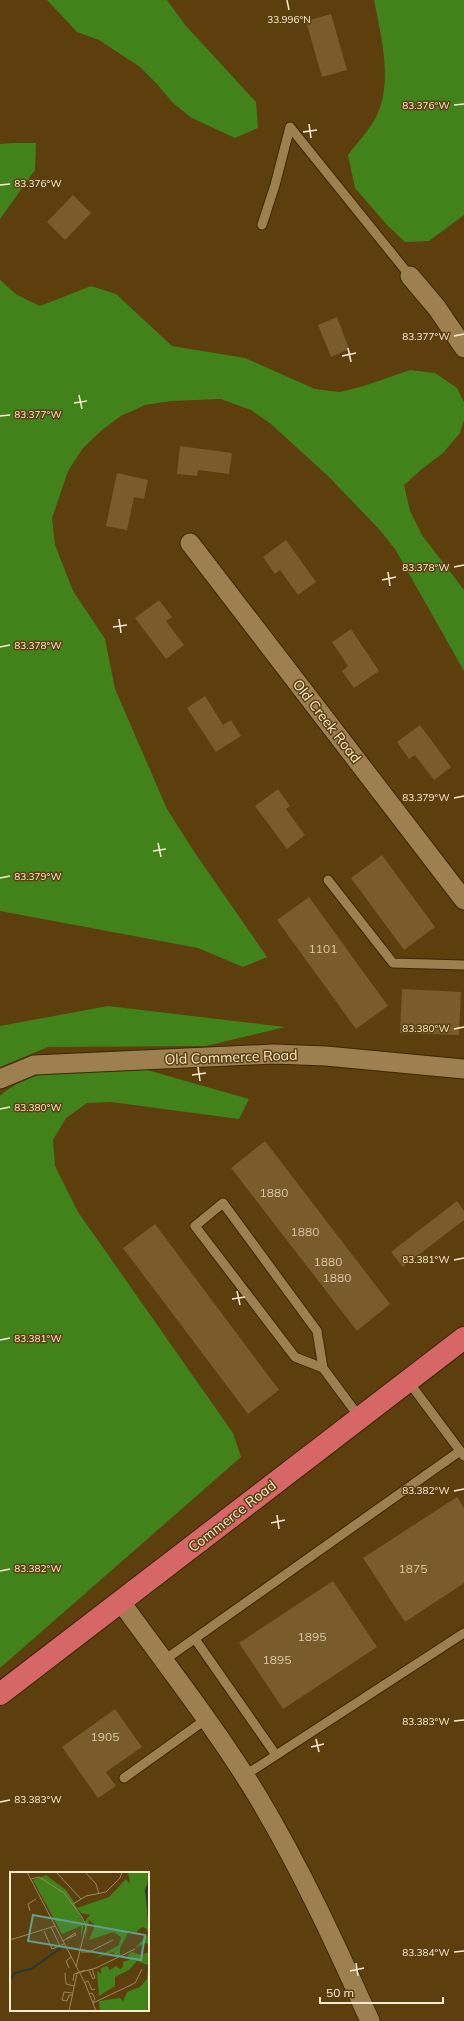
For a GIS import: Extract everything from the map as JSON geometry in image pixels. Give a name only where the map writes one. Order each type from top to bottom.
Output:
[{"type":"highway","name":"Commerce Road","points":[[0,1694],[464,1338]]},
{"type":"street","points":[[410,276],[437,308],[464,348]]},
{"type":"street","name":"Old Creek Road","points":[[190,543],[464,900]]},
{"type":"street","name":"Old Commerce Road","points":[[0,1079],[34,1065],[274,1054],[326,1056],[464,1068]]},
{"type":"street","points":[[121,1602],[244,1776],[281,1838],[310,1891],[370,2021]]},
{"type":"lane","points":[[262,225],[275,185],[290,127],[410,276]]},
{"type":"lane","points":[[328,880],[393,963],[464,965]]},
{"type":"lane","points":[[323,1368],[295,1358],[194,1226],[223,1203],[317,1331],[323,1368],[360,1418]]},
{"type":"lane","points":[[163,1661],[462,1453],[408,1381]]},
{"type":"lane","points":[[244,1776],[464,1633]]},
{"type":"lane","points":[[195,1638],[276,1755]]},
{"type":"lane","points":[[124,1778],[205,1720]]},
{"type":"green space","points":[[47,0],[167,0],[186,26],[256,102],[258,128],[235,138],[192,118],[173,103],[140,67],[99,40],[77,32]]},
{"type":"green space","points":[[374,0],[464,0],[464,215],[429,241],[405,242],[387,225],[355,188],[348,155],[375,120],[382,102],[384,88],[384,58]]},
{"type":"green space","points":[[36,143],[35,170],[0,219],[0,144]]},
{"type":"green space","points":[[0,280],[17,295],[40,306],[91,286],[116,294],[172,346],[245,358],[315,389],[340,392],[364,386],[410,370],[435,373],[457,388],[464,402],[464,420],[460,433],[443,453],[404,485],[410,511],[422,535],[464,590],[464,671],[395,549],[379,529],[328,476],[271,424],[251,410],[221,399],[171,401],[145,405],[121,416],[102,430],[83,448],[68,471],[52,518],[55,545],[73,591],[105,639],[115,689],[167,809],[195,853],[267,957],[243,967],[198,948],[0,911]]},
{"type":"green space","points":[[108,1006],[285,1027],[206,1046],[48,1047],[0,1067],[0,1026]]},
{"type":"green space","points":[[76,1064],[126,1064],[249,1099],[239,1119],[111,1102],[87,1103],[66,1118],[53,1140],[55,1166],[78,1212],[233,1433],[241,1457],[0,1668],[0,1096],[8,1089],[26,1080]]},
{"type":"building","points":[[331,14],[347,70],[322,77],[306,21]]},
{"type":"building","points":[[73,195],[91,213],[65,240],[47,222]]},
{"type":"building","points":[[337,317],[349,349],[331,357],[318,325]]},
{"type":"building","points":[[180,446],[232,453],[229,474],[198,470],[197,476],[177,474]]},
{"type":"building","points":[[117,473],[148,480],[144,499],[134,497],[127,530],[106,526]]},
{"type":"building","points":[[286,540],[316,582],[298,595],[280,570],[275,574],[263,557]]},
{"type":"building","points":[[159,600],[172,617],[166,621],[184,645],[166,659],[135,618]]},
{"type":"building","points":[[351,629],[379,671],[354,688],[342,671],[348,666],[332,642]]},
{"type":"building","points":[[205,696],[223,725],[231,720],[241,736],[216,752],[187,708]]},
{"type":"building","points":[[420,725],[451,767],[434,780],[415,755],[409,759],[397,742]]},
{"type":"building","points":[[278,789],[290,806],[286,809],[305,835],[287,849],[255,806]]},
{"type":"building","points":[[382,855],[435,927],[404,950],[351,878]]},
{"type":"building","points":[[309,897],[388,1006],[356,1029],[277,920]]},
{"type":"building","points":[[402,989],[461,992],[459,1035],[400,1033]]},
{"type":"building","points":[[265,1141],[390,1304],[357,1331],[231,1168]]},
{"type":"building","points":[[457,1201],[464,1211],[464,1220],[403,1267],[391,1252]]},
{"type":"building","points":[[155,1224],[279,1390],[248,1414],[123,1248]]},
{"type":"building","points":[[457,1497],[464,1508],[464,1583],[405,1622],[363,1558]]},
{"type":"building","points":[[333,1581],[377,1647],[283,1709],[239,1643]]},
{"type":"building","points":[[115,1709],[142,1747],[106,1772],[116,1786],[98,1798],[62,1747]]}]
